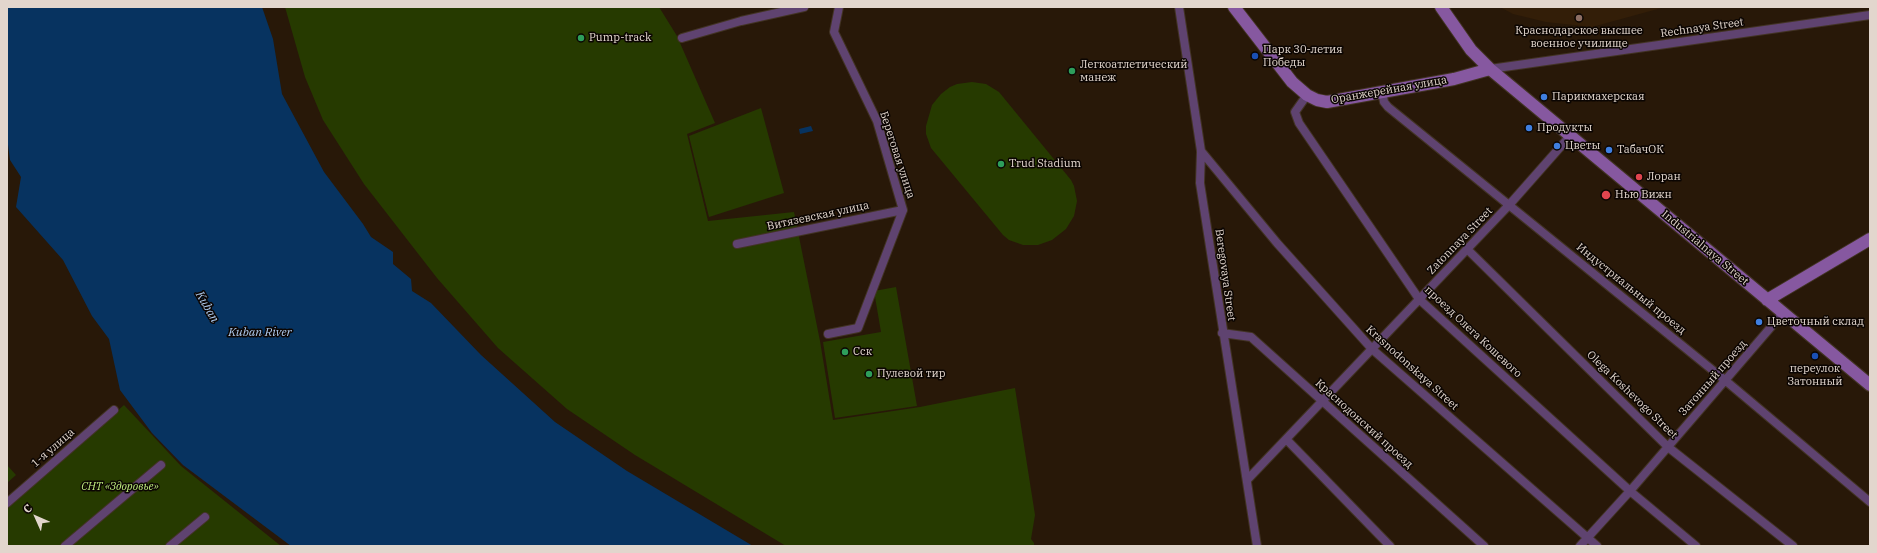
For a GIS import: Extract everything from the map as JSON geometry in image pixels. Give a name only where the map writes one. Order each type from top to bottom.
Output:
[{"type":"main road","name":"Оранжерейная улица","points":[[1234,7],[1292,82],[1307,95],[1317,100],[1328,102],[1454,79],[1490,69]]},
{"type":"main road","name":"Industrialnaya Street","points":[[1441,7],[1471,50],[1490,69],[1870,385]]},
{"type":"main road","points":[[1454,79],[1469,68],[1472,59],[1471,50]]},
{"type":"main road","points":[[1767,300],[1870,239]]},
{"type":"street","points":[[682,38],[741,21],[804,7]]},
{"type":"street","name":"Береговая улица","points":[[828,334],[858,328],[903,210],[877,121],[834,32],[840,7]]},
{"type":"street","name":"Beregovaya Street","points":[[1179,7],[1201,152],[1200,183],[1222,334],[1247,480],[1256,546]]},
{"type":"street","name":"Rechnaya Street","points":[[1490,69],[1870,15]]},
{"type":"street","name":"Индустриальный проезд","points":[[1382,92],[1384,102],[1388,107],[1510,204],[1726,381],[1870,502]]},
{"type":"street","name":"проезд Олега Кошевого","points":[[1307,95],[1295,112],[1299,123],[1420,300],[1630,491],[1696,546]]},
{"type":"street","name":"Zatonnaya Street","points":[[1247,480],[1420,300],[1466,249],[1510,204],[1570,136]]},
{"type":"street","name":"Krasnodonskaya Street","points":[[1201,152],[1277,243],[1372,349],[1597,546]]},
{"type":"street","name":"Витязевская улица","points":[[737,244],[903,210]]},
{"type":"street","name":"Olega Koshevogo Street","points":[[1466,249],[1668,447],[1793,546]]},
{"type":"street","name":"Затонный проезд","points":[[1580,546],[1726,381],[1783,313]]},
{"type":"street","name":"Краснодонский проезд","points":[[1222,334],[1251,337],[1484,546]]},
{"type":"street","name":"1-я улица","points":[[7,503],[114,410]]},
{"type":"street","points":[[1286,439],[1390,546]]},
{"type":"street","points":[[65,546],[161,464]]},
{"type":"street","points":[[170,546],[205,517]]},
{"type":"shaded area","name":"Краснодарское высшее военное училище","points":[[1500,7],[1665,7],[1592,27],[1546,22],[1513,14]]},
{"type":"green space","points":[[285,7],[659,7],[677,36],[715,123],[687,134],[708,221],[794,212],[820,341],[833,420],[920,407],[1015,388],[1035,515],[1031,539],[1034,546],[786,546],[635,455],[567,409],[498,348],[437,278],[364,184],[323,120],[305,77]]},
{"type":"green space","name":"Trud Stadium","points":[[972,82],[986,84],[999,92],[1071,180],[1074,186],[1077,201],[1074,216],[1066,229],[1052,240],[1038,245],[1023,245],[1009,240],[1003,235],[931,148],[926,134],[926,126],[932,105],[941,94],[950,87],[957,84]]},
{"type":"green space","points":[[761,108],[784,193],[709,217],[689,136]]},
{"type":"green space","name":"Пулевой тир","points":[[896,287],[917,406],[835,418],[823,342],[881,332],[874,291]]},
{"type":"green space","name":"СНТ «Здоровье»","points":[[124,405],[181,466],[281,546],[7,546],[7,509]]},
{"type":"green space","points":[[7,465],[16,475],[7,483]]},
{"type":"water","name":"Kuban River","points":[[7,7],[262,7],[273,39],[282,94],[324,172],[371,237],[393,252],[393,264],[411,279],[412,291],[431,303],[481,355],[555,422],[627,471],[753,546],[291,546],[183,465],[152,433],[120,390],[109,339],[92,316],[63,260],[16,207],[21,177],[10,160],[7,137]]},
{"type":"water","points":[[811,126],[813,131],[800,134],[799,129]]},
{"type":"place","name":"Краснодарское высшее военное училище","points":[[1579,18]]},
{"type":"place","name":"Pump-track","points":[[581,38]]},
{"type":"place","name":"Парк 30-летия Победы","points":[[1255,56]]},
{"type":"place","name":"Легкоатлетический манеж","points":[[1072,71]]},
{"type":"place","name":"Парикмахерская","points":[[1544,97]]},
{"type":"place","name":"Продукты","points":[[1529,128]]},
{"type":"place","name":"Цветы","points":[[1557,146]]},
{"type":"place","name":"ТабачОК","points":[[1609,150]]},
{"type":"place","name":"Trud Stadium","points":[[1001,164]]},
{"type":"place","name":"Лоран","points":[[1639,177]]},
{"type":"place","name":"Нью Вижн","points":[[1606,195]]},
{"type":"place","name":"Цветочный склад","points":[[1759,322]]},
{"type":"place","name":"Сск","points":[[845,352]]},
{"type":"place","name":"переулок Затонный","points":[[1815,356]]},
{"type":"place","name":"Пулевой тир","points":[[869,374]]},
{"type":"water label","name":"Kuban","points":[[207,307]]}]
